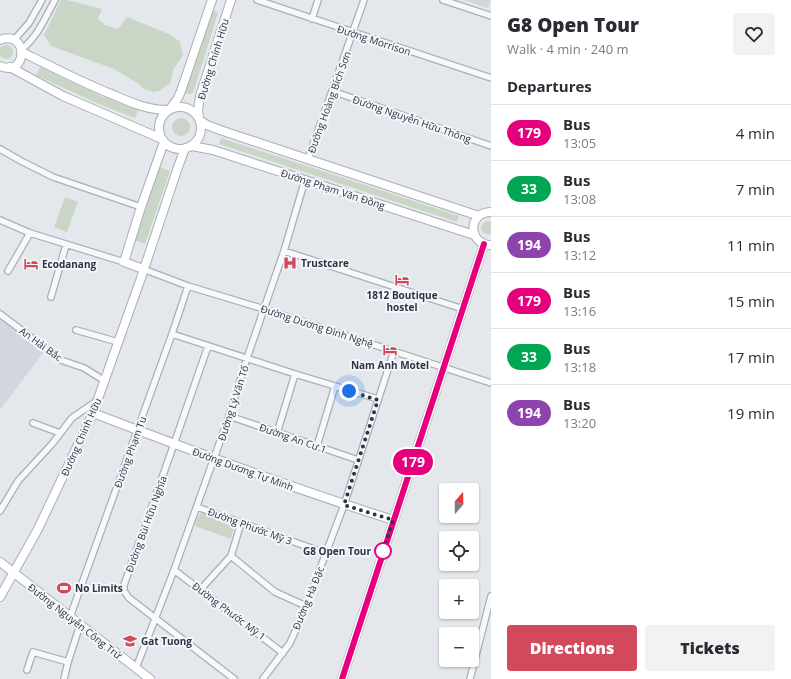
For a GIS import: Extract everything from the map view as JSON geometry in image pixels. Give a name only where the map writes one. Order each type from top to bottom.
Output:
[{"type":"street","points":[[14,40],[29,23],[42,0]]},
{"type":"street","points":[[3,67],[19,62],[22,51],[37,33],[55,0]]},
{"type":"street","name":"Đường Chính Hữu","points":[[168,110],[175,102],[181,91],[212,0]]},
{"type":"street","name":"Đường Chính Hữu","points":[[200,120],[198,110],[200,96],[231,0]]},
{"type":"street","name":"Đường Morrison","points":[[257,0],[274,3],[312,19],[491,78]]},
{"type":"street","points":[[312,19],[318,0]]},
{"type":"street","name":"Đường Hoàng Bích Sơn","points":[[308,160],[354,33],[364,0]]},
{"type":"street","points":[[443,0],[491,16]]},
{"type":"street","points":[[1,39],[10,38],[20,46],[22,51],[61,72],[121,98],[151,109],[168,110]]},
{"type":"street","points":[[3,67],[163,141],[174,148],[189,147],[199,137],[202,126],[200,120],[192,110],[186,107],[175,107],[168,110],[161,118],[158,129],[163,141],[124,262]]},
{"type":"street","name":"Đường Nguyễn Hữu Thông","points":[[332,91],[491,146]]},
{"type":"street","name":"Đường Phạm Văn Đồng","points":[[200,120],[220,130],[479,216]]},
{"type":"street","name":"Đường Chính Hữu","points":[[0,597],[38,529],[93,414],[177,170],[189,147]]},
{"type":"street","name":"Đường Phạm Văn Đồng","points":[[189,147],[208,148],[474,235]]},
{"type":"street","points":[[0,149],[53,177],[141,207]]},
{"type":"street","name":"Đường Lý Văn Tố","points":[[136,668],[174,570],[229,416],[247,358],[284,251],[305,180]]},
{"type":"street","points":[[342,679],[463,309],[487,244],[478,241],[474,235],[473,227],[479,216],[483,213],[491,212]]},
{"type":"street","points":[[0,220],[30,233],[143,269]]},
{"type":"street","points":[[8,271],[30,233]]},
{"type":"street","points":[[52,297],[66,245]]},
{"type":"street","points":[[284,251],[463,309]]},
{"type":"street","name":"Đường Dương Đình Nghệ","points":[[143,269],[188,286],[264,309],[491,383]]},
{"type":"street","name":"Đường Phạm Tu","points":[[70,617],[138,430],[188,286]]},
{"type":"street","name":"An Hải Bắc","points":[[0,314],[61,360],[84,368],[105,381]]},
{"type":"street","points":[[76,330],[118,342]]},
{"type":"street","points":[[172,334],[378,400]]},
{"type":"street","name":"Đường Bùi Hữu Nghĩa","points":[[208,346],[124,585],[124,591],[129,598],[234,679]]},
{"type":"street","name":"Đường Hà Đặc","points":[[263,679],[290,644],[306,606],[344,505],[394,351]]},
{"type":"street","points":[[277,433],[295,374]]},
{"type":"street","points":[[317,446],[335,386]]},
{"type":"street","points":[[0,511],[18,481],[60,434],[72,418],[98,399]]},
{"type":"street","name":"Đường Dương Tự Minh","points":[[93,414],[344,505],[393,520]]},
{"type":"street","name":"Đường An Cư 1","points":[[229,416],[358,460]]},
{"type":"street","points":[[33,423],[60,434]]},
{"type":"street","name":"Đường Phước Mỹ 3","points":[[197,507],[241,524],[326,553]]},
{"type":"street","points":[[200,590],[231,556],[241,524]]},
{"type":"street","points":[[231,556],[276,592],[306,606]]},
{"type":"street","name":"Đường Nguyễn Công Trứ","points":[[0,562],[150,679]]},
{"type":"street","name":"Đường Phước Mỹ 1","points":[[174,570],[283,653]]},
{"type":"street","points":[[470,679],[491,596]]},
{"type":"street","points":[[64,679],[80,625]]},
{"type":"street","points":[[27,670],[33,652],[68,662]]},
{"type":"shaded area","points":[[463,0],[491,0],[488,8]]},
{"type":"shaded area","points":[[0,315],[46,349],[0,410]]},
{"type":"green space","points":[[61,0],[67,0],[102,9],[98,19],[105,25],[118,29],[127,17],[169,34],[180,42],[183,55],[174,68],[170,83],[159,91],[153,92],[144,89],[139,84],[114,69],[51,46],[44,35]]},
{"type":"green space","points":[[213,10],[218,13],[194,90],[192,94],[187,94],[183,90],[210,11]]},
{"type":"green space","points":[[6,45],[11,47],[13,52],[11,57],[6,59],[1,57],[-1,52],[1,47]]},
{"type":"green space","points":[[40,67],[101,96],[138,110],[135,118],[94,102],[36,75]]},
{"type":"green space","points":[[181,118],[187,121],[190,127],[187,133],[181,136],[175,133],[172,127],[175,121]]},
{"type":"green space","points":[[221,138],[459,216],[457,222],[219,144]]},
{"type":"green space","points":[[160,167],[170,171],[145,244],[135,240]]},
{"type":"green space","points":[[65,197],[78,202],[67,232],[54,227]]},
{"type":"green space","points":[[488,221],[491,222],[491,234],[483,233],[481,228],[483,223]]},
{"type":"green space","points":[[203,512],[232,522],[234,528],[231,539],[195,526],[198,516]]},
{"type":"bus line","name":"179","points":[[342,679],[484,244]]},
{"type":"place","name":"Trustcare","points":[[290,263]]},
{"type":"place","name":"Ecodanang","points":[[31,264]]},
{"type":"place","name":"1812 Boutique hostel","points":[[402,280]]},
{"type":"place","name":"Nam Anh Motel","points":[[390,350]]},
{"type":"place","name":"G8 Open Tour","points":[[383,551]]},
{"type":"place","name":"No Limits","points":[[64,588]]},
{"type":"place","name":"Gat Tuong","points":[[130,641]]},
{"type":"route","points":[[349,391],[378,400],[344,505],[393,520],[383,551]]}]
